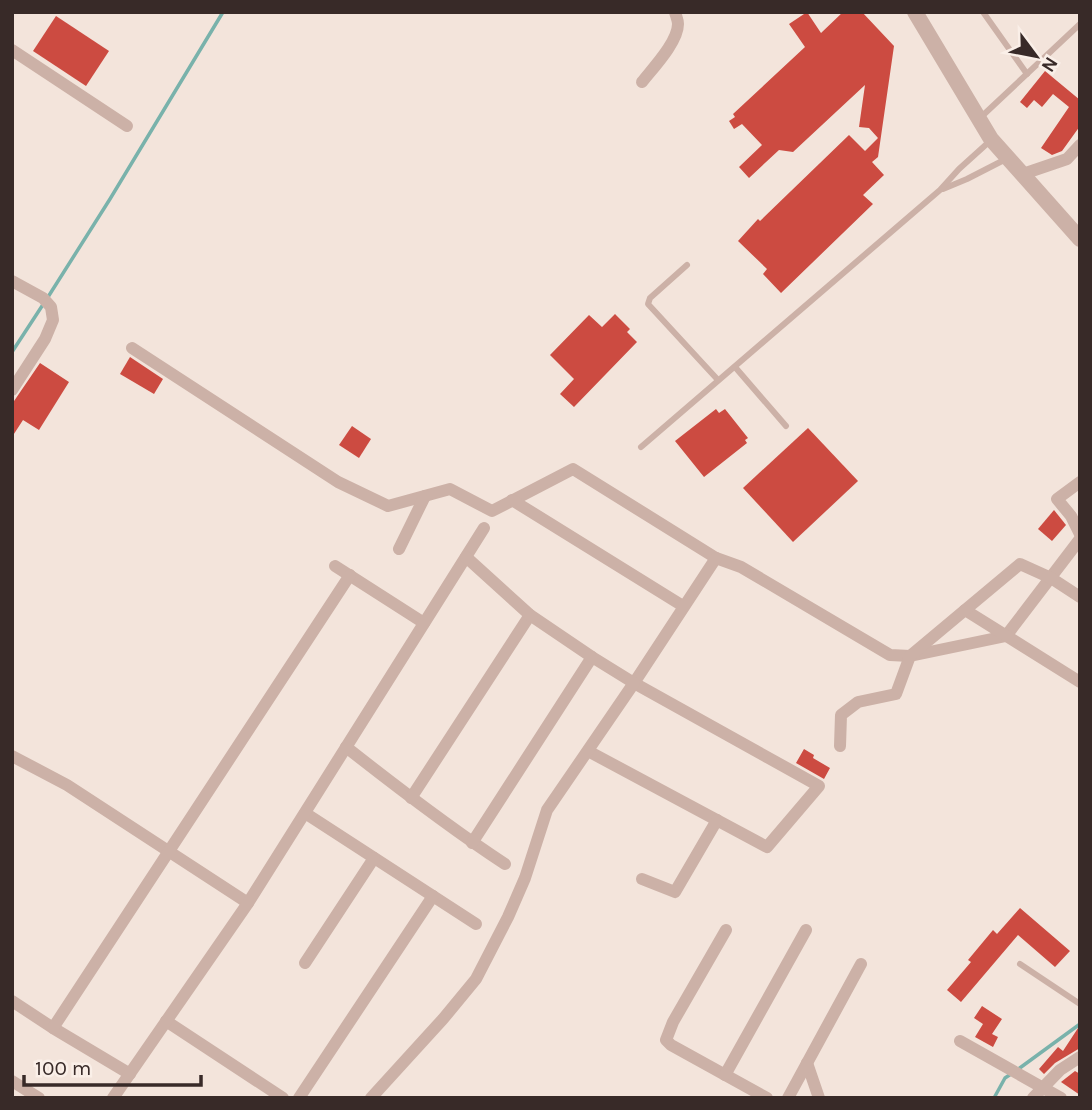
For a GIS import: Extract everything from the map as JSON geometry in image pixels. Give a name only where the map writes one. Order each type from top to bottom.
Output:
[{"type":"street","points":[[642,82],[676,34],[678,24],[675,12]]},
{"type":"street","points":[[915,12],[991,139],[1077,229]]},
{"type":"street","points":[[12,50],[127,126]]},
{"type":"street","points":[[1023,174],[1067,159],[1080,145]]},
{"type":"street","points":[[12,281],[46,301],[53,320],[45,339],[12,390]]},
{"type":"street","points":[[132,348],[338,482],[388,506],[450,489],[492,511],[573,469],[716,558],[741,567],[890,655],[910,656],[1006,636],[1080,536],[1071,516],[1057,499],[1080,482]]},
{"type":"street","points":[[399,549],[425,496]]},
{"type":"street","points":[[512,500],[683,606]]},
{"type":"street","points":[[113,1098],[248,903],[484,527]]},
{"type":"street","points":[[466,557],[530,615],[592,657],[819,786],[767,847],[588,751]]},
{"type":"street","points":[[371,1098],[476,979],[525,878],[547,810],[716,558]]},
{"type":"street","points":[[840,746],[841,715],[859,702],[896,694],[910,656],[1020,564],[1051,578],[1080,597]]},
{"type":"street","points":[[335,566],[424,623]]},
{"type":"street","points":[[53,1028],[350,575]]},
{"type":"street","points":[[965,610],[1080,682]]},
{"type":"street","points":[[411,798],[530,615]]},
{"type":"street","points":[[472,842],[592,657]]},
{"type":"street","points":[[346,747],[411,798],[505,864]]},
{"type":"street","points":[[12,757],[67,785],[248,903]]},
{"type":"street","points":[[305,813],[475,925]]},
{"type":"street","points":[[642,879],[675,892],[717,820]]},
{"type":"street","points":[[305,963],[374,858]]},
{"type":"street","points":[[299,1098],[433,896]]},
{"type":"street","points":[[726,930],[673,1022],[666,1040],[767,1098]]},
{"type":"street","points":[[725,1075],[806,930]]},
{"type":"street","points":[[788,1098],[861,964]]},
{"type":"street","points":[[12,1001],[130,1074]]},
{"type":"street","points":[[166,1021],[283,1098]]},
{"type":"street","points":[[960,1041],[1061,1098]]},
{"type":"street","points":[[1033,1098],[1060,1070],[1080,1056]]},
{"type":"street","points":[[807,1063],[818,1098]]},
{"type":"street","points":[[12,1081],[30,1095]]},
{"type":"lane","points":[[983,12],[1027,74]]},
{"type":"lane","points":[[979,119],[1080,24]]},
{"type":"lane","points":[[641,447],[940,190],[991,139]]},
{"type":"lane","points":[[940,190],[1008,158]]},
{"type":"lane","points":[[687,265],[650,298],[648,304],[718,380]]},
{"type":"lane","points":[[735,367],[786,426]]},
{"type":"lane","points":[[1020,964],[1080,1004]]},
{"type":"building","points":[[807,12],[821,33],[843,12],[862,12],[894,46],[878,157],[872,162],[884,175],[863,195],[873,204],[781,293],[763,274],[767,269],[738,241],[849,135],[865,151],[878,138],[869,128],[859,127],[865,85],[793,152],[779,150],[749,178],[739,167],[762,145],[742,124],[734,129],[729,121],[735,117],[733,114],[805,47],[789,24]]},
{"type":"building","points":[[56,16],[109,51],[86,86],[33,51]]},
{"type":"building","points":[[1045,71],[1080,100],[1080,126],[1062,151],[1052,155],[1041,148],[1069,107],[1053,94],[1042,107],[1034,100],[1027,108],[1020,102]]},
{"type":"building","points":[[615,314],[630,329],[627,332],[637,342],[574,407],[560,394],[574,379],[550,355],[589,315],[602,327]]},
{"type":"building","points":[[130,357],[163,379],[154,394],[120,374]]},
{"type":"building","points":[[40,363],[69,382],[39,430],[23,420],[12,437],[12,404]]},
{"type":"building","points":[[716,409],[719,413],[725,409],[748,438],[745,440],[747,443],[704,477],[675,441]]},
{"type":"building","points":[[352,426],[371,439],[359,458],[339,445]]},
{"type":"building","points":[[808,428],[858,481],[793,542],[743,488]]},
{"type":"building","points":[[1054,510],[1066,525],[1052,541],[1038,529]]},
{"type":"building","points":[[804,749],[830,768],[824,779],[796,763]]},
{"type":"building","points":[[1020,908],[1070,951],[1055,967],[1018,935],[961,1002],[947,990],[993,930],[997,934]]},
{"type":"building","points":[[982,1006],[1002,1019],[992,1034],[998,1037],[993,1047],[975,1037],[983,1024],[974,1018]]},
{"type":"building","points":[[1080,1025],[1080,1048],[1055,1063],[1044,1074],[1039,1069],[1058,1047],[1063,1051]]},
{"type":"building","points":[[1075,1071],[1080,1074],[1080,1095],[1061,1082]]},
{"type":"waterway","points":[[48,297],[223,12]]},
{"type":"waterway","points":[[12,352],[44,303]]},
{"type":"waterway","points":[[1017,1070],[1080,1024]]},
{"type":"waterway","points":[[994,1098],[1005,1078],[1011,1074]]}]
